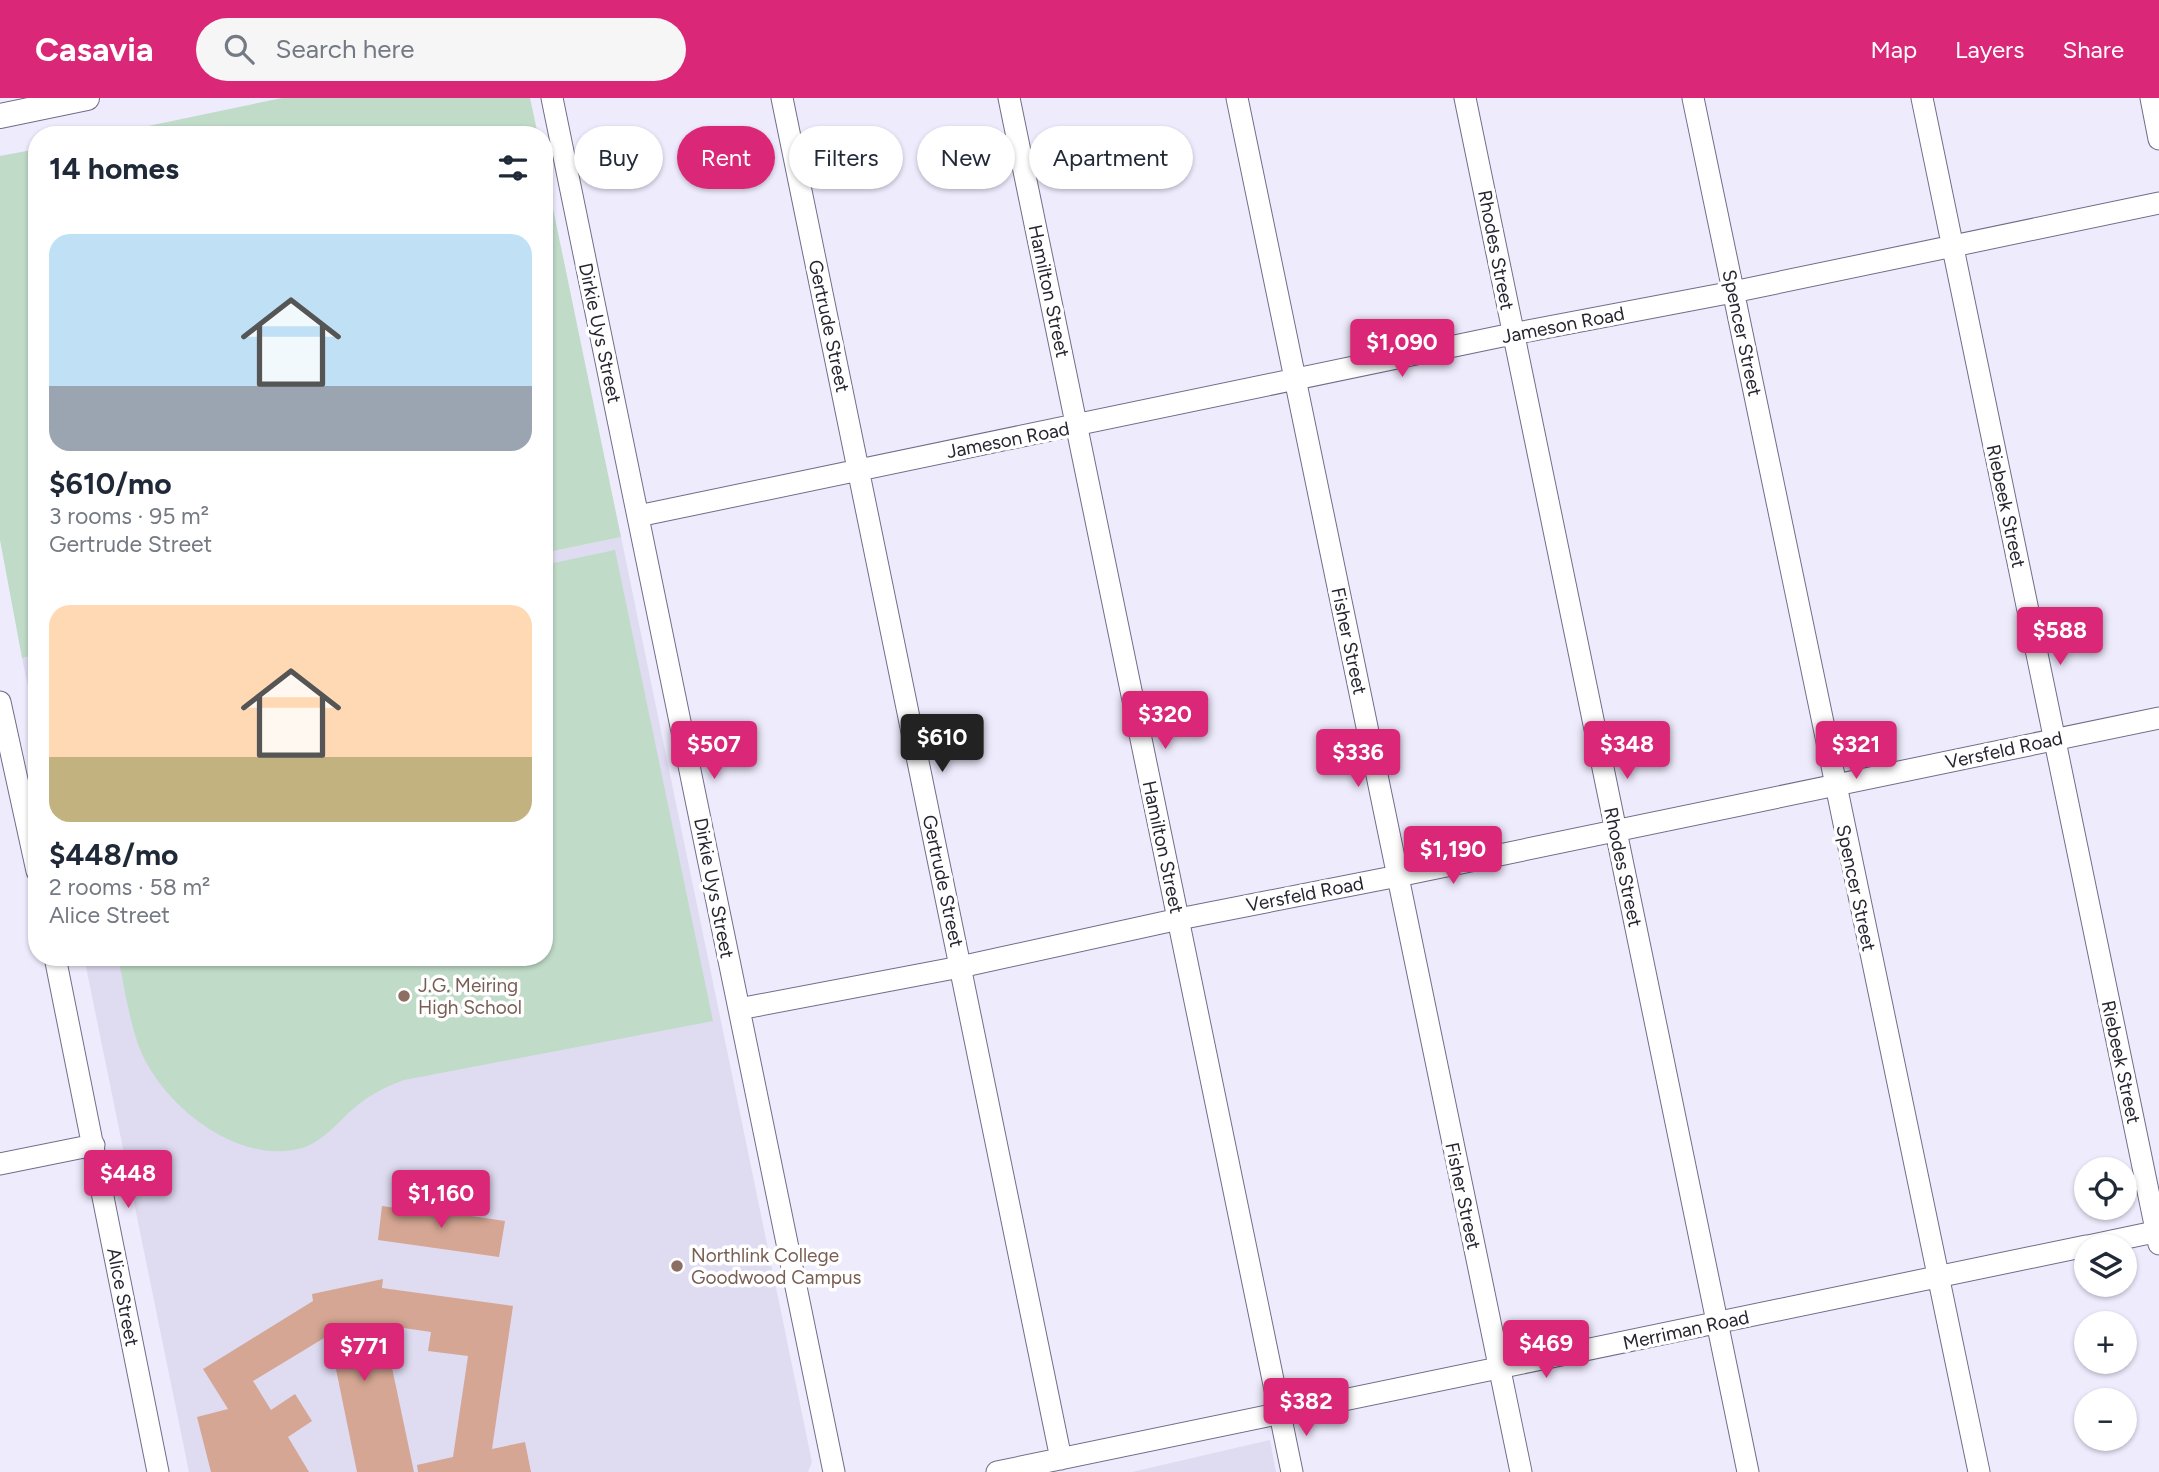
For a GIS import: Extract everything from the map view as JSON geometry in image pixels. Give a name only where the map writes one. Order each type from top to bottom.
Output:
[{"type":"street","points":[[0,116],[87,98]]},
{"type":"street","name":"Dirkie Uys Street","points":[[552,98],[834,1472]]},
{"type":"street","name":"Gertrude Street","points":[[782,98],[1061,1459]]},
{"type":"street","name":"Hamilton Street","points":[[1009,98],[1292,1472]]},
{"type":"street","name":"Fisher Street","points":[[1237,98],[1521,1472]]},
{"type":"street","name":"Rhodes Street","points":[[1465,98],[1748,1472]]},
{"type":"street","name":"Spencer Street","points":[[1693,98],[1979,1472]]},
{"type":"street","name":"Riebeek Street","points":[[1922,98],[2158,1236]]},
{"type":"street","points":[[2151,98],[2159,139]]},
{"type":"street","name":"Jameson Road","points":[[638,516],[2159,203]]},
{"type":"street","points":[[0,702],[28,830]]},
{"type":"street","name":"Versfeld Road","points":[[738,1009],[960,967],[1179,919],[2159,719]]},
{"type":"street","name":"Alice Street","points":[[57,966],[158,1472]]},
{"type":"street","points":[[0,1164],[94,1145]]},
{"type":"street","name":"Merriman Road","points":[[2137,1239],[2158,1236]]},
{"type":"street","name":"Merriman Road","points":[[997,1472],[2074,1249]]},
{"type":"shaded area","name":"J.G. Meiring High School","points":[[621,537],[812,1462],[808,1472],[189,1472],[86,966],[553,966],[553,551]]},
{"type":"shaded area","points":[[28,657],[28,686],[22,658]]},
{"type":"shaded area","points":[[1270,1440],[1276,1472],[1132,1472]]},
{"type":"green space","points":[[282,98],[530,98],[536,126],[148,126]]},
{"type":"green space","points":[[28,151],[28,657],[22,658],[0,540],[0,156]]},
{"type":"green space","points":[[553,208],[621,537],[553,551]]},
{"type":"green space","points":[[615,550],[713,1021],[404,1080],[371,1096],[321,1138],[298,1149],[273,1151],[248,1147],[200,1123],[161,1085],[147,1063],[134,1031],[120,966],[553,966],[553,563]]},
{"type":"building","points":[[397,1205],[505,1221],[499,1257],[378,1240],[382,1206],[396,1208]]},
{"type":"building","points":[[383,1279],[382,1288],[513,1306],[492,1449],[525,1442],[531,1472],[418,1472],[417,1465],[453,1457],[468,1356],[428,1351],[431,1332],[383,1325],[414,1472],[357,1472],[329,1335],[253,1381],[271,1410],[295,1394],[312,1421],[288,1437],[309,1472],[211,1472],[197,1417],[228,1409],[203,1369],[313,1301],[312,1294]]},
{"type":"place","name":"J.G. Meiring High School","points":[[404,996]]},
{"type":"place","name":"Northlink College Goodwood Campus","points":[[677,1266]]}]
